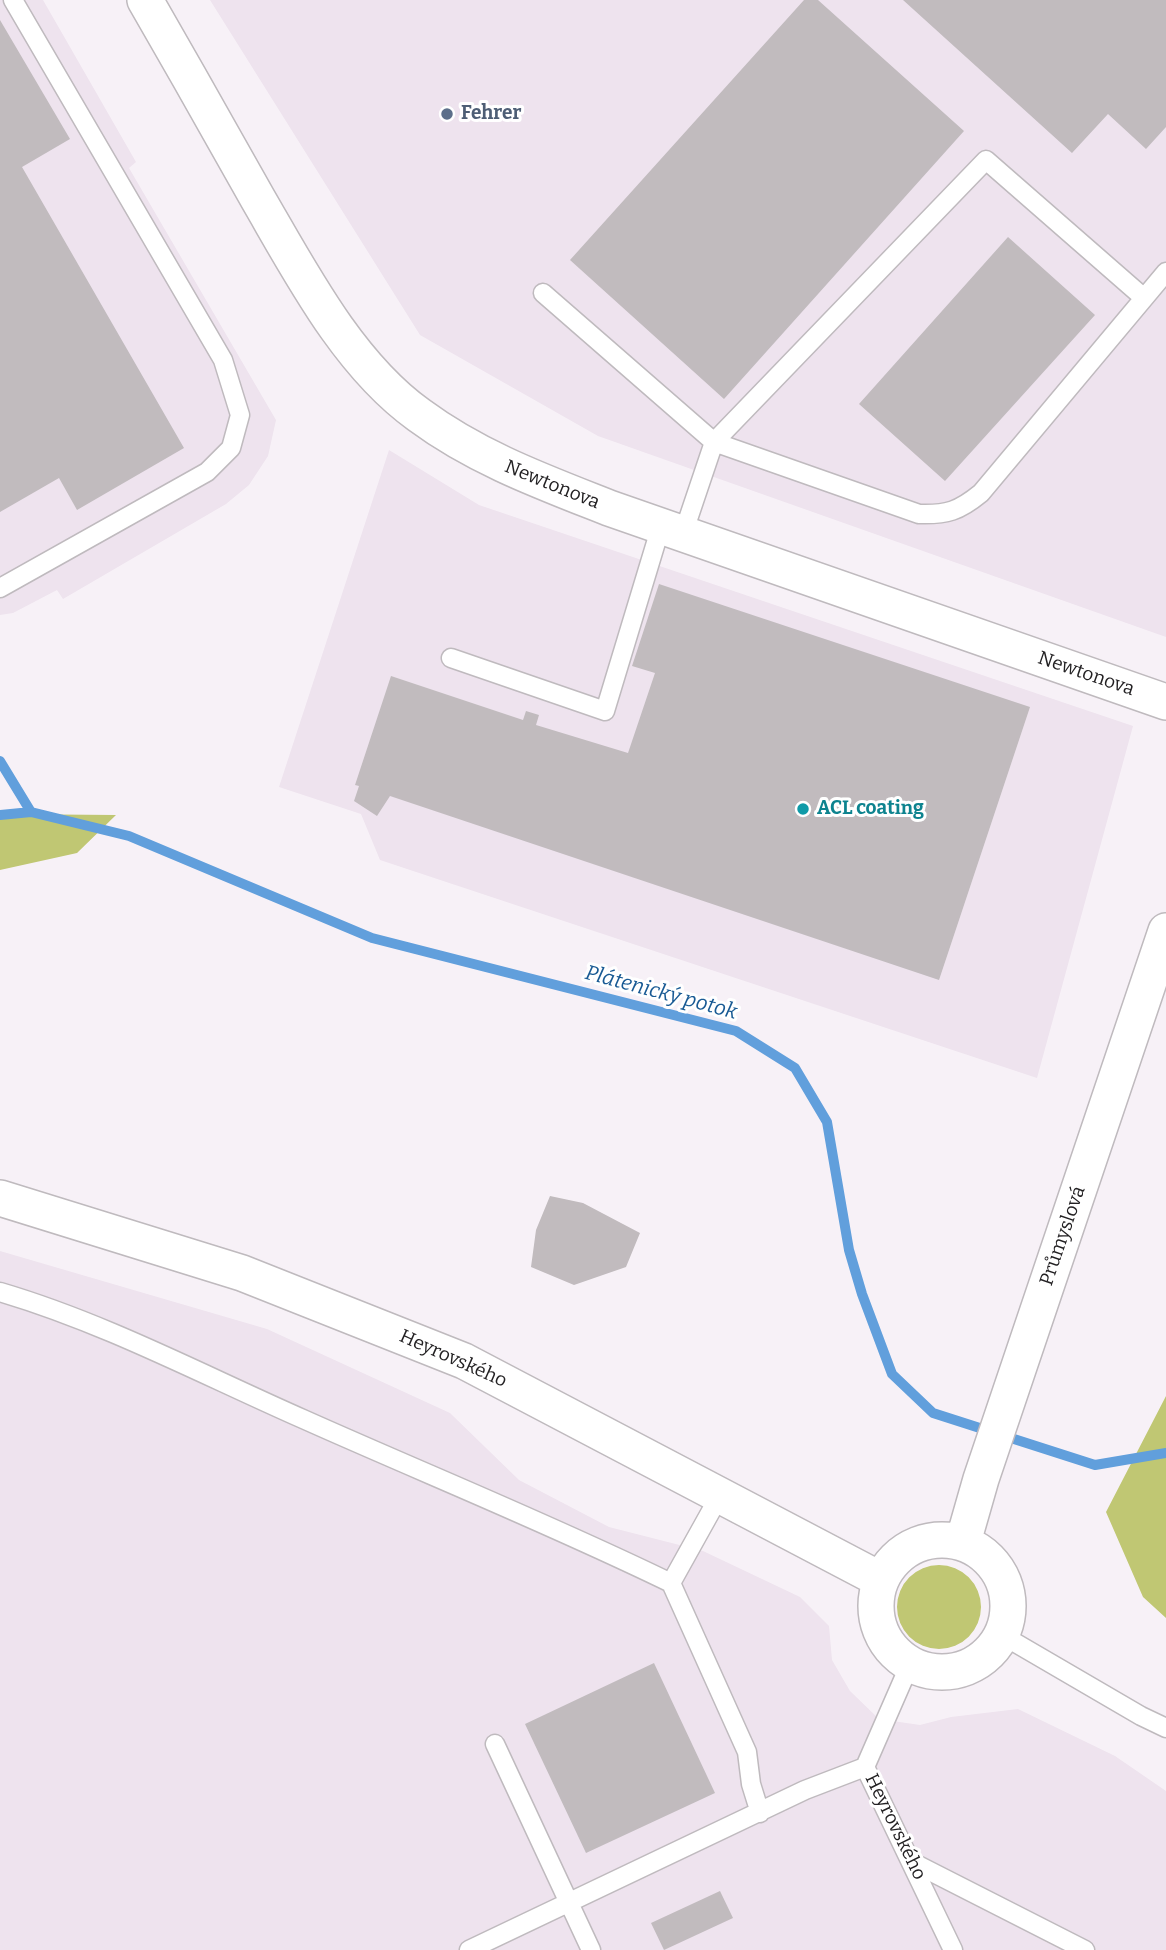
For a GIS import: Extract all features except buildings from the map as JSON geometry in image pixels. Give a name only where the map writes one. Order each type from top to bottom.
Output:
[{"type":"street","name":"Newtonova","points":[[145,0],[308,286],[346,342],[416,414],[460,443],[518,473],[672,530],[1166,702]]},
{"type":"street","name":"Průmyslová","points":[[963,1542],[981,1479],[1166,931]]},
{"type":"street","name":"Heyrovského","points":[[0,1198],[242,1273],[464,1361],[881,1580]]},
{"type":"street","points":[[938,1539],[963,1542],[987,1556],[997,1567],[1003,1580],[1009,1607],[1002,1635],[986,1656],[963,1669],[936,1672],[910,1664],[889,1646],[882,1634],[876,1607],[881,1580],[894,1559],[914,1545],[938,1539]]},
{"type":"lane","points":[[0,588],[207,471],[231,448],[240,415],[223,360],[13,0]]},
{"type":"lane","points":[[450,658],[605,711],[672,530],[714,442],[986,160],[1144,298]]},
{"type":"lane","points":[[543,293],[714,442],[919,514],[941,515],[964,506],[981,493],[1166,272]]},
{"type":"lane","points":[[0,1292],[48,1306],[586,1541],[671,1583],[747,1752],[751,1784],[760,1813]]},
{"type":"lane","points":[[671,1583],[720,1495]]},
{"type":"lane","points":[[1002,1635],[1166,1728]]},
{"type":"lane","name":"Heyrovského","points":[[910,1664],[866,1767],[953,1950]]},
{"type":"lane","points":[[495,1744],[591,1950]]},
{"type":"lane","points":[[469,1950],[804,1790],[866,1767]]},
{"type":"lane","points":[[912,1862],[1084,1950]]},
{"type":"shaded area","points":[[0,0],[43,0],[136,162],[129,168],[276,420],[268,456],[249,485],[226,504],[63,599],[57,590],[13,613],[0,615]]},
{"type":"shaded area","points":[[210,0],[1166,0],[1166,637],[598,436],[420,335]]},
{"type":"shaded area","points":[[389,450],[479,505],[1133,726],[1037,1078],[380,860],[361,814],[279,787]]},
{"type":"shaded area","points":[[0,1251],[267,1329],[450,1413],[519,1480],[609,1527],[703,1551],[800,1597],[829,1626],[832,1660],[850,1691],[879,1719],[920,1725],[951,1717],[1018,1709],[1115,1756],[1166,1791],[1166,1950],[0,1950]]},
{"type":"green space","points":[[0,814],[116,815],[77,853],[0,870]]},
{"type":"green space","points":[[1166,1396],[1166,1618],[1143,1597],[1106,1512]]},
{"type":"green space","points":[[931,1565],[947,1565],[963,1572],[974,1583],[981,1599],[978,1623],[969,1637],[947,1649],[931,1649],[915,1642],[904,1631],[897,1615],[897,1599],[904,1583],[915,1572]]},
{"type":"waterway","points":[[0,761],[31,812]]},
{"type":"waterway","name":"Plátenický potok","points":[[0,815],[31,812],[129,836],[372,938],[736,1031],[795,1068],[827,1122],[849,1250],[862,1294],[892,1374],[933,1413],[1095,1465],[1166,1453]]},
{"type":"place","name":"Fehrer","points":[[447,114]]},
{"type":"place","name":"ACL coating","points":[[803,809]]}]
